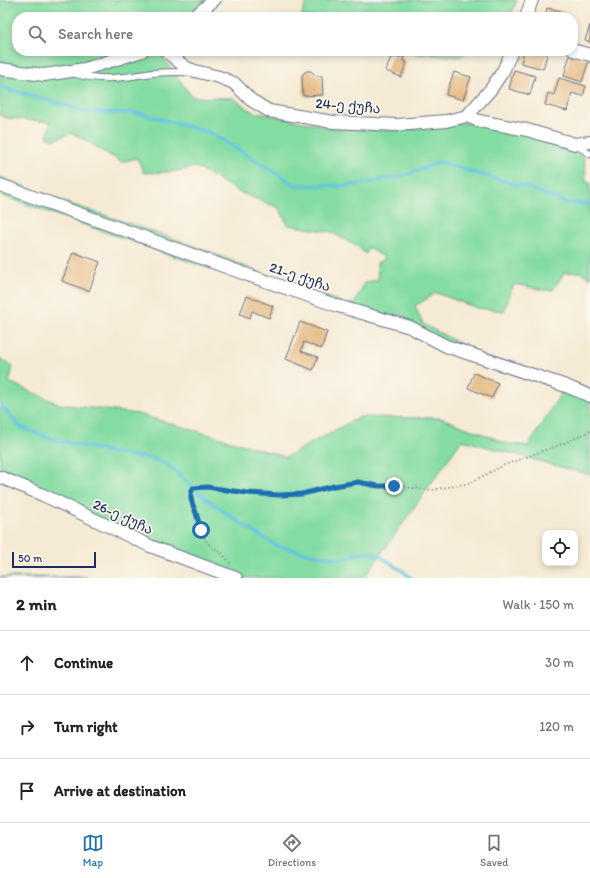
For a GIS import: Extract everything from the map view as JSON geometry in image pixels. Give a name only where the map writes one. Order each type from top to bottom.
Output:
[{"type":"street","points":[[200,12],[214,0]]},
{"type":"street","points":[[528,12],[532,0]]},
{"type":"street","points":[[578,51],[590,55]]},
{"type":"street","points":[[0,68],[44,75],[85,69],[126,56]]},
{"type":"street","name":"24-ე ქუჩა","points":[[172,56],[185,67],[195,72],[219,77],[234,84],[251,100],[269,111],[288,115],[332,122],[397,125],[446,121],[467,116]]},
{"type":"street","points":[[510,56],[503,71],[491,89],[467,116],[479,121],[527,130],[575,144],[590,142]]},
{"type":"street","name":"21-ე ქუჩა","points":[[0,186],[256,278],[338,306],[410,327],[446,346],[566,386],[590,396]]},
{"type":"street","name":"26-ე ქუჩა","points":[[0,477],[43,495],[150,546],[236,578]]},
{"type":"lane","points":[[69,72],[91,78],[108,79],[153,73],[195,72]]},
{"type":"lane","points":[[575,144],[590,154]]},
{"type":"path","points":[[231,564],[223,554],[207,543],[191,501],[190,493],[193,488],[207,487],[247,493],[279,495],[302,494],[358,482],[378,486],[432,490],[470,483],[502,466],[590,431]]},
{"type":"green space","points":[[0,0],[221,0],[206,12],[12,12],[12,56],[162,56],[192,97],[233,98],[253,112],[333,128],[398,131],[456,123],[488,124],[533,132],[584,158],[586,182],[590,182],[590,278],[581,272],[564,273],[553,290],[545,290],[514,284],[504,311],[477,308],[436,293],[415,306],[423,324],[485,357],[590,390],[590,475],[462,440],[364,578],[237,578],[71,509],[0,474],[0,358],[13,367],[9,382],[59,404],[138,414],[286,457],[359,417],[441,418],[506,443],[528,446],[563,390],[406,329],[193,263],[0,195],[0,177],[67,203],[200,248],[293,286],[349,305],[356,301],[365,282],[378,280],[377,263],[385,258],[368,247],[366,254],[358,247],[331,232],[288,225],[279,208],[239,192],[196,167],[171,172],[144,173],[137,158],[121,162],[71,133],[54,140],[47,137],[51,122],[7,118],[0,115]]},
{"type":"green space","points":[[307,0],[517,0],[512,12],[303,12]]},
{"type":"green space","points":[[86,577],[89,578],[0,578]]},
{"type":"building","points":[[547,8],[565,12],[546,12]]},
{"type":"building","points":[[590,25],[590,42],[585,40]]},
{"type":"building","points":[[523,56],[547,56],[543,69],[521,63]]},
{"type":"building","points":[[569,56],[576,56],[589,60],[582,82],[564,76]]},
{"type":"building","points":[[391,57],[404,57],[403,61],[407,62],[401,77],[386,71]]},
{"type":"building","points":[[514,70],[535,76],[530,95],[509,89]]},
{"type":"building","points":[[306,71],[311,71],[316,76],[322,76],[323,95],[303,96],[302,75]]},
{"type":"building","points":[[454,72],[471,77],[463,100],[446,95]]},
{"type":"building","points":[[559,78],[586,86],[583,96],[572,93],[567,111],[545,105],[548,93],[554,95]]},
{"type":"building","points":[[73,252],[100,262],[89,291],[62,281]]},
{"type":"building","points":[[247,296],[273,306],[269,318],[252,311],[250,318],[240,314]]},
{"type":"building","points":[[300,322],[327,332],[321,349],[304,342],[301,351],[318,357],[313,370],[286,359]]},
{"type":"building","points":[[474,373],[498,383],[492,398],[468,388]]},
{"type":"waterway","points":[[0,87],[89,112],[139,113],[211,133],[295,185],[348,186],[402,176],[440,162],[529,188],[566,203],[590,204]]},
{"type":"waterway","points":[[0,404],[20,427],[55,440],[120,454],[155,459],[165,463],[204,497],[240,523],[275,545],[310,554],[342,559],[362,553],[375,553],[411,578]]},
{"type":"route","points":[[201,530],[191,501],[190,493],[193,488],[207,487],[247,493],[279,495],[302,494],[358,482],[378,486],[394,486]]}]
